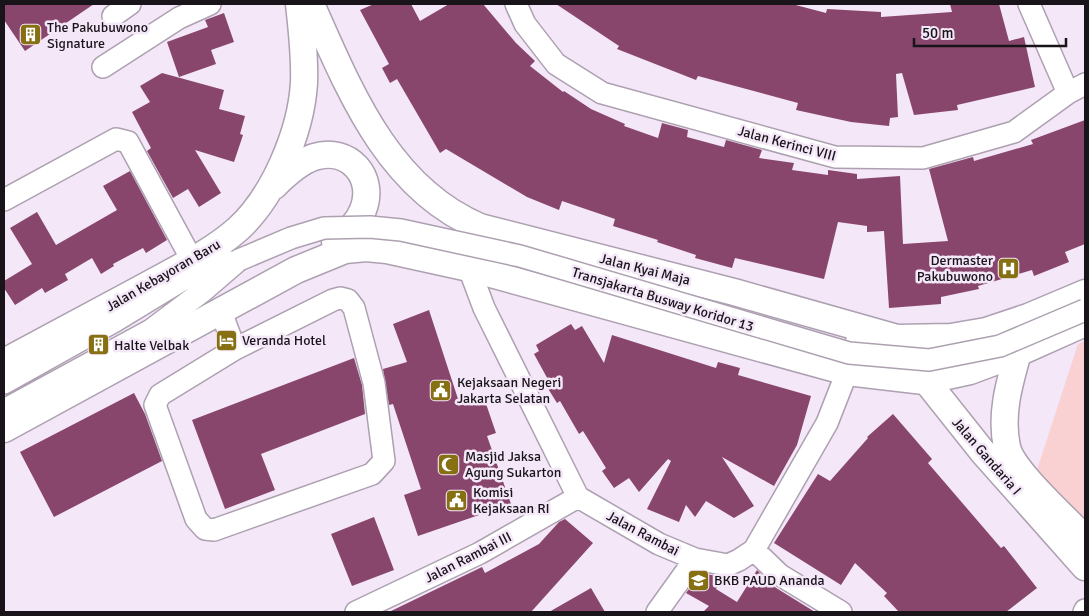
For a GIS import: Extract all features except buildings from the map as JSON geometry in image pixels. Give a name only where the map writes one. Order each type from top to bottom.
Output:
[{"type":"main road","name":"Jalan Kebayoran Baru","points":[[4,362],[192,260],[237,229],[252,213],[270,189],[294,132],[304,85],[299,4]]},
{"type":"main road","name":"Jalan Kyai Maja","points":[[310,4],[354,98],[391,157],[415,184],[436,201],[456,215],[480,226],[897,338],[951,337],[986,331],[1028,317],[1085,293]]},
{"type":"main road","points":[[4,429],[296,270],[338,240],[354,224],[364,209],[367,190],[366,182],[360,170],[349,159],[341,156],[323,155],[297,167],[270,189]]},
{"type":"main road","points":[[296,270],[344,250],[366,248],[387,250],[469,268],[846,372],[924,381],[970,371],[1018,353],[1085,323]]},
{"type":"main road","name":"Jalan Gandaria I","points":[[1028,317],[1008,388],[1005,431],[1007,448],[1017,466],[1085,539]]},
{"type":"main road","name":"Jalan Gandaria I","points":[[897,338],[924,381],[982,452],[1085,567]]},
{"type":"street","points":[[113,16],[130,4]]},
{"type":"street","points":[[103,67],[179,18],[210,4]]},
{"type":"street","name":"Jalan Kerinci VIII","points":[[516,4],[525,24],[556,64],[602,93],[835,157],[923,158],[1014,132],[1077,88]]},
{"type":"street","points":[[1029,4],[1077,88]]},
{"type":"street","points":[[4,200],[116,139],[128,142],[192,260]]},
{"type":"street","points":[[480,226],[469,268],[484,308],[578,497]]},
{"type":"street","name":"Transjakarta Busway Koridor 13","points":[[4,383],[115,321],[184,279],[208,269],[239,260],[291,238],[324,228],[370,227],[400,230],[520,256],[849,353],[929,360],[1000,346],[1085,310]]},
{"type":"street","name":"Transjakarta Busway Koridor 13","points":[[4,410],[151,330],[203,291],[239,260]]},
{"type":"street","points":[[333,300],[348,300],[354,308],[374,383],[385,457],[380,468],[372,474],[214,530],[206,529],[199,524],[155,406],[156,400],[160,395],[235,349],[333,300]]},
{"type":"street","points":[[221,312],[235,349]]},
{"type":"street","name":"Jalan Rambai","points":[[578,497],[659,544],[695,559],[728,565],[739,560],[754,550],[827,424],[861,327]]},
{"type":"street","name":"Jalan Rambai III","points":[[356,612],[480,553],[578,497]]},
{"type":"street","points":[[754,550],[780,575],[841,612]]},
{"type":"street","points":[[657,612],[695,559]]},
{"type":"shaded area","points":[[1085,341],[1085,524],[1035,476],[1078,344]]},
{"type":"place","name":"The Pakubuwono Signature","points":[[31,35]]},
{"type":"place","name":"Dermaster Pakubuwono","points":[[1009,268]]},
{"type":"place","name":"Veranda Hotel","points":[[226,340]]},
{"type":"place","name":"Halte Velbak","points":[[98,345]]},
{"type":"place","name":"Kejaksaan Negeri Jakarta Selatan","points":[[441,390]]},
{"type":"place","name":"Masjid Jaksa Agung Sukarton","points":[[449,464]]},
{"type":"place","name":"Komisi Kejaksaan RI","points":[[457,500]]},
{"type":"place","name":"BKB PAUD Ananda","points":[[698,580]]}]
